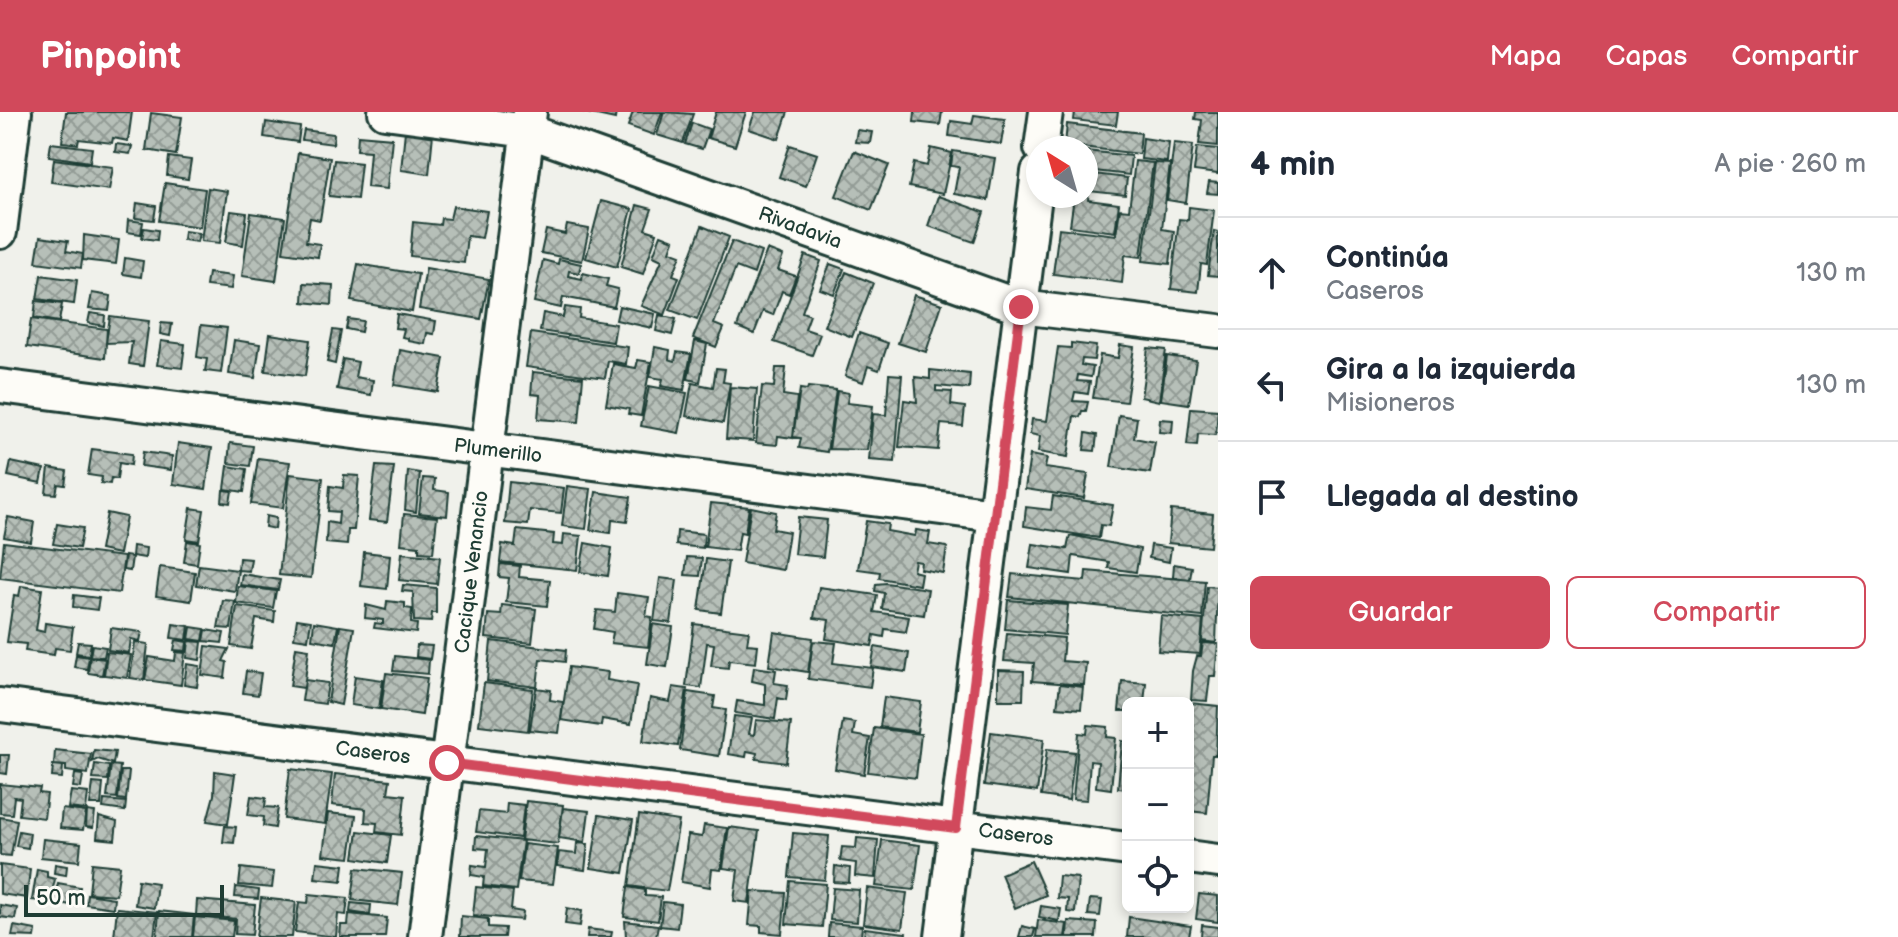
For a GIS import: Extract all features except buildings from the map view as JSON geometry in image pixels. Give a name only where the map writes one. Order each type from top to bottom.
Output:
[{"type":"street","points":[[0,232],[15,112]]},
{"type":"street","name":"Rivadavia","points":[[385,112],[529,121],[1021,307],[1218,331]]},
{"type":"street","points":[[1043,136],[1046,112]]},
{"type":"street","name":"Cacique Venancio","points":[[425,937],[529,121]]},
{"type":"street","points":[[942,937],[1033,208]]},
{"type":"street","name":"Plumerillo","points":[[0,386],[995,515]]},
{"type":"street","name":"Caseros","points":[[0,705],[1122,848]]},
{"type":"street","points":[[1194,858],[1218,861]]},
{"type":"route","points":[[447,763],[956,828],[1021,307]]}]
